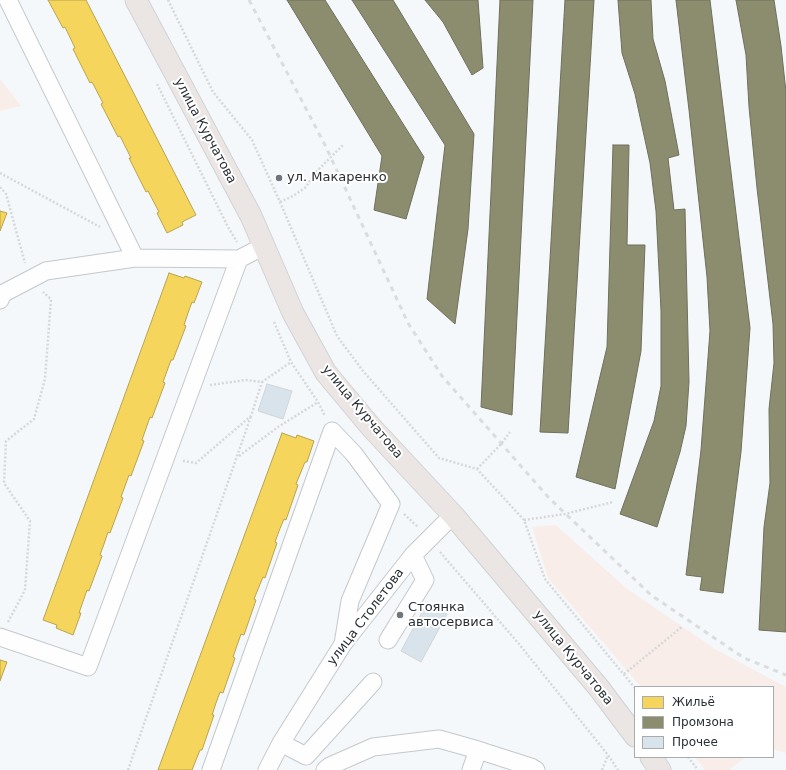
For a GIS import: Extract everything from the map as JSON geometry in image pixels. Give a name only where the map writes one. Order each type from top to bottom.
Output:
[{"type":"main road","name":"улица Курчатова","points":[[136,0],[251,216],[293,313],[326,373],[371,427],[453,515],[599,688],[634,735]]},
{"type":"main road","points":[[652,758],[660,770]]},
{"type":"street","points":[[8,0],[135,258]]},
{"type":"street","points":[[0,300],[2,294],[46,271],[135,258],[239,259],[264,246]]},
{"type":"street","points":[[0,637],[88,667],[239,259]]},
{"type":"street","points":[[211,770],[332,431],[354,454],[391,504],[350,601],[343,644]]},
{"type":"street","name":"улица Столетова","points":[[267,770],[281,743],[343,644],[413,555],[453,515]]},
{"type":"street","points":[[388,640],[425,580],[413,555]]},
{"type":"street","points":[[281,743],[306,756],[373,682]]},
{"type":"street","points":[[325,770],[330,766],[373,747],[439,739],[478,750],[531,767],[536,770]]},
{"type":"street","points":[[470,770],[478,750]]},
{"type":"path","points":[[168,0],[213,92],[252,140],[337,336],[363,371],[439,458],[477,469],[524,520],[544,579],[634,687]]},
{"type":"path","points":[[154,78],[228,227]]},
{"type":"path","points":[[280,202],[293,196],[306,187],[315,173],[344,144]]},
{"type":"path","points":[[0,173],[126,241]]},
{"type":"path","points":[[0,187],[6,194],[30,280],[51,299],[45,379],[34,419],[6,441],[4,483],[30,521],[25,590],[0,637]]},
{"type":"path","points":[[128,770],[238,456],[262,382],[291,362]]},
{"type":"path","points":[[191,388],[246,380],[262,382]]},
{"type":"path","points":[[238,456],[278,427],[318,402]]},
{"type":"path","points":[[165,458],[196,463],[251,416]]},
{"type":"path","points":[[477,469],[501,444],[510,432]]},
{"type":"path","points":[[524,520],[566,514],[613,502]]},
{"type":"path","points":[[411,519],[519,644],[608,755],[618,770]]},
{"type":"path","points":[[624,674],[683,626]]},
{"type":"path","points":[[602,770],[608,755]]},
{"type":"path","points":[[689,758],[698,770]]},
{"type":"shaded area","points":[[0,79],[21,106],[0,111]]},
{"type":"shaded area","points":[[556,525],[626,588],[715,649],[786,687],[786,753],[774,749],[774,686],[640,686],[548,578],[532,527]]},
{"type":"shaded area","points":[[696,758],[745,758],[729,770],[705,770]]},
{"type":"building: Жильё","points":[[48,0],[86,0],[196,215],[182,222],[183,225],[167,233],[157,213],[159,212],[148,191],[146,192],[120,136],[118,137],[101,104],[103,103],[92,82],[90,83],[73,49],[75,48],[65,27],[63,28]]},
{"type":"building: Жильё","points":[[0,211],[7,213],[0,231]]},
{"type":"building: Жильё","points":[[169,273],[184,278],[185,276],[202,282],[194,303],[192,302],[184,325],[186,326],[173,360],[171,360],[163,382],[165,383],[152,418],[150,417],[142,440],[144,441],[131,476],[129,475],[121,497],[123,498],[110,533],[108,532],[100,555],[102,556],[89,591],[87,590],[73,635],[56,628],[57,625],[43,620]]},
{"type":"building: Жильё","points":[[282,433],[296,438],[297,435],[314,441],[307,462],[305,462],[296,484],[298,485],[286,520],[284,519],[275,542],[277,543],[265,578],[263,577],[254,599],[256,600],[244,635],[241,634],[233,657],[235,658],[223,693],[220,692],[202,750],[200,750],[192,770],[158,770]]},
{"type":"building: Жильё","points":[[0,660],[7,662],[0,681]]},
{"type":"building: Промзона","points":[[287,0],[325,0],[424,157],[406,219],[374,210],[382,156]]},
{"type":"building: Промзона","points":[[352,0],[393,0],[474,134],[468,229],[455,324],[427,299],[445,145]]},
{"type":"building: Промзона","points":[[425,0],[478,0],[483,68],[472,75],[443,22]]},
{"type":"building: Промзона","points":[[500,0],[533,0],[512,415],[481,407]]},
{"type":"building: Промзона","points":[[565,0],[594,0],[568,433],[540,432]]},
{"type":"building: Промзона","points":[[618,0],[651,0],[653,39],[665,81],[679,155],[668,158],[674,210],[685,209],[689,382],[686,426],[680,452],[657,527],[620,514],[654,421],[661,386],[661,311],[656,211],[650,163],[635,94],[622,53]]},
{"type":"building: Промзона","points":[[676,0],[710,0],[750,328],[741,452],[723,593],[700,590],[702,577],[686,575],[701,450],[710,331],[707,277]]},
{"type":"building: Промзона","points":[[736,0],[774,0],[786,92],[786,632],[759,630],[764,527],[770,483],[769,409],[774,363],[773,324],[757,188],[749,107],[746,55]]},
{"type":"building: Промзона","points":[[613,145],[629,145],[627,245],[645,245],[641,351],[615,489],[576,477],[607,347]]},
{"type":"building: Прочее","points":[[267,384],[292,391],[283,419],[258,411]]},
{"type":"building: Прочее","points":[[427,603],[447,614],[421,662],[401,651]]},
{"type":"railway","points":[[249,0],[325,145],[408,323],[442,376],[549,498],[651,595],[744,658],[786,675]]},
{"type":"place","name":"ул. Макаренко","points":[[279,178]]},
{"type":"place","name":"Стоянка автосервиса","points":[[400,615]]}]
